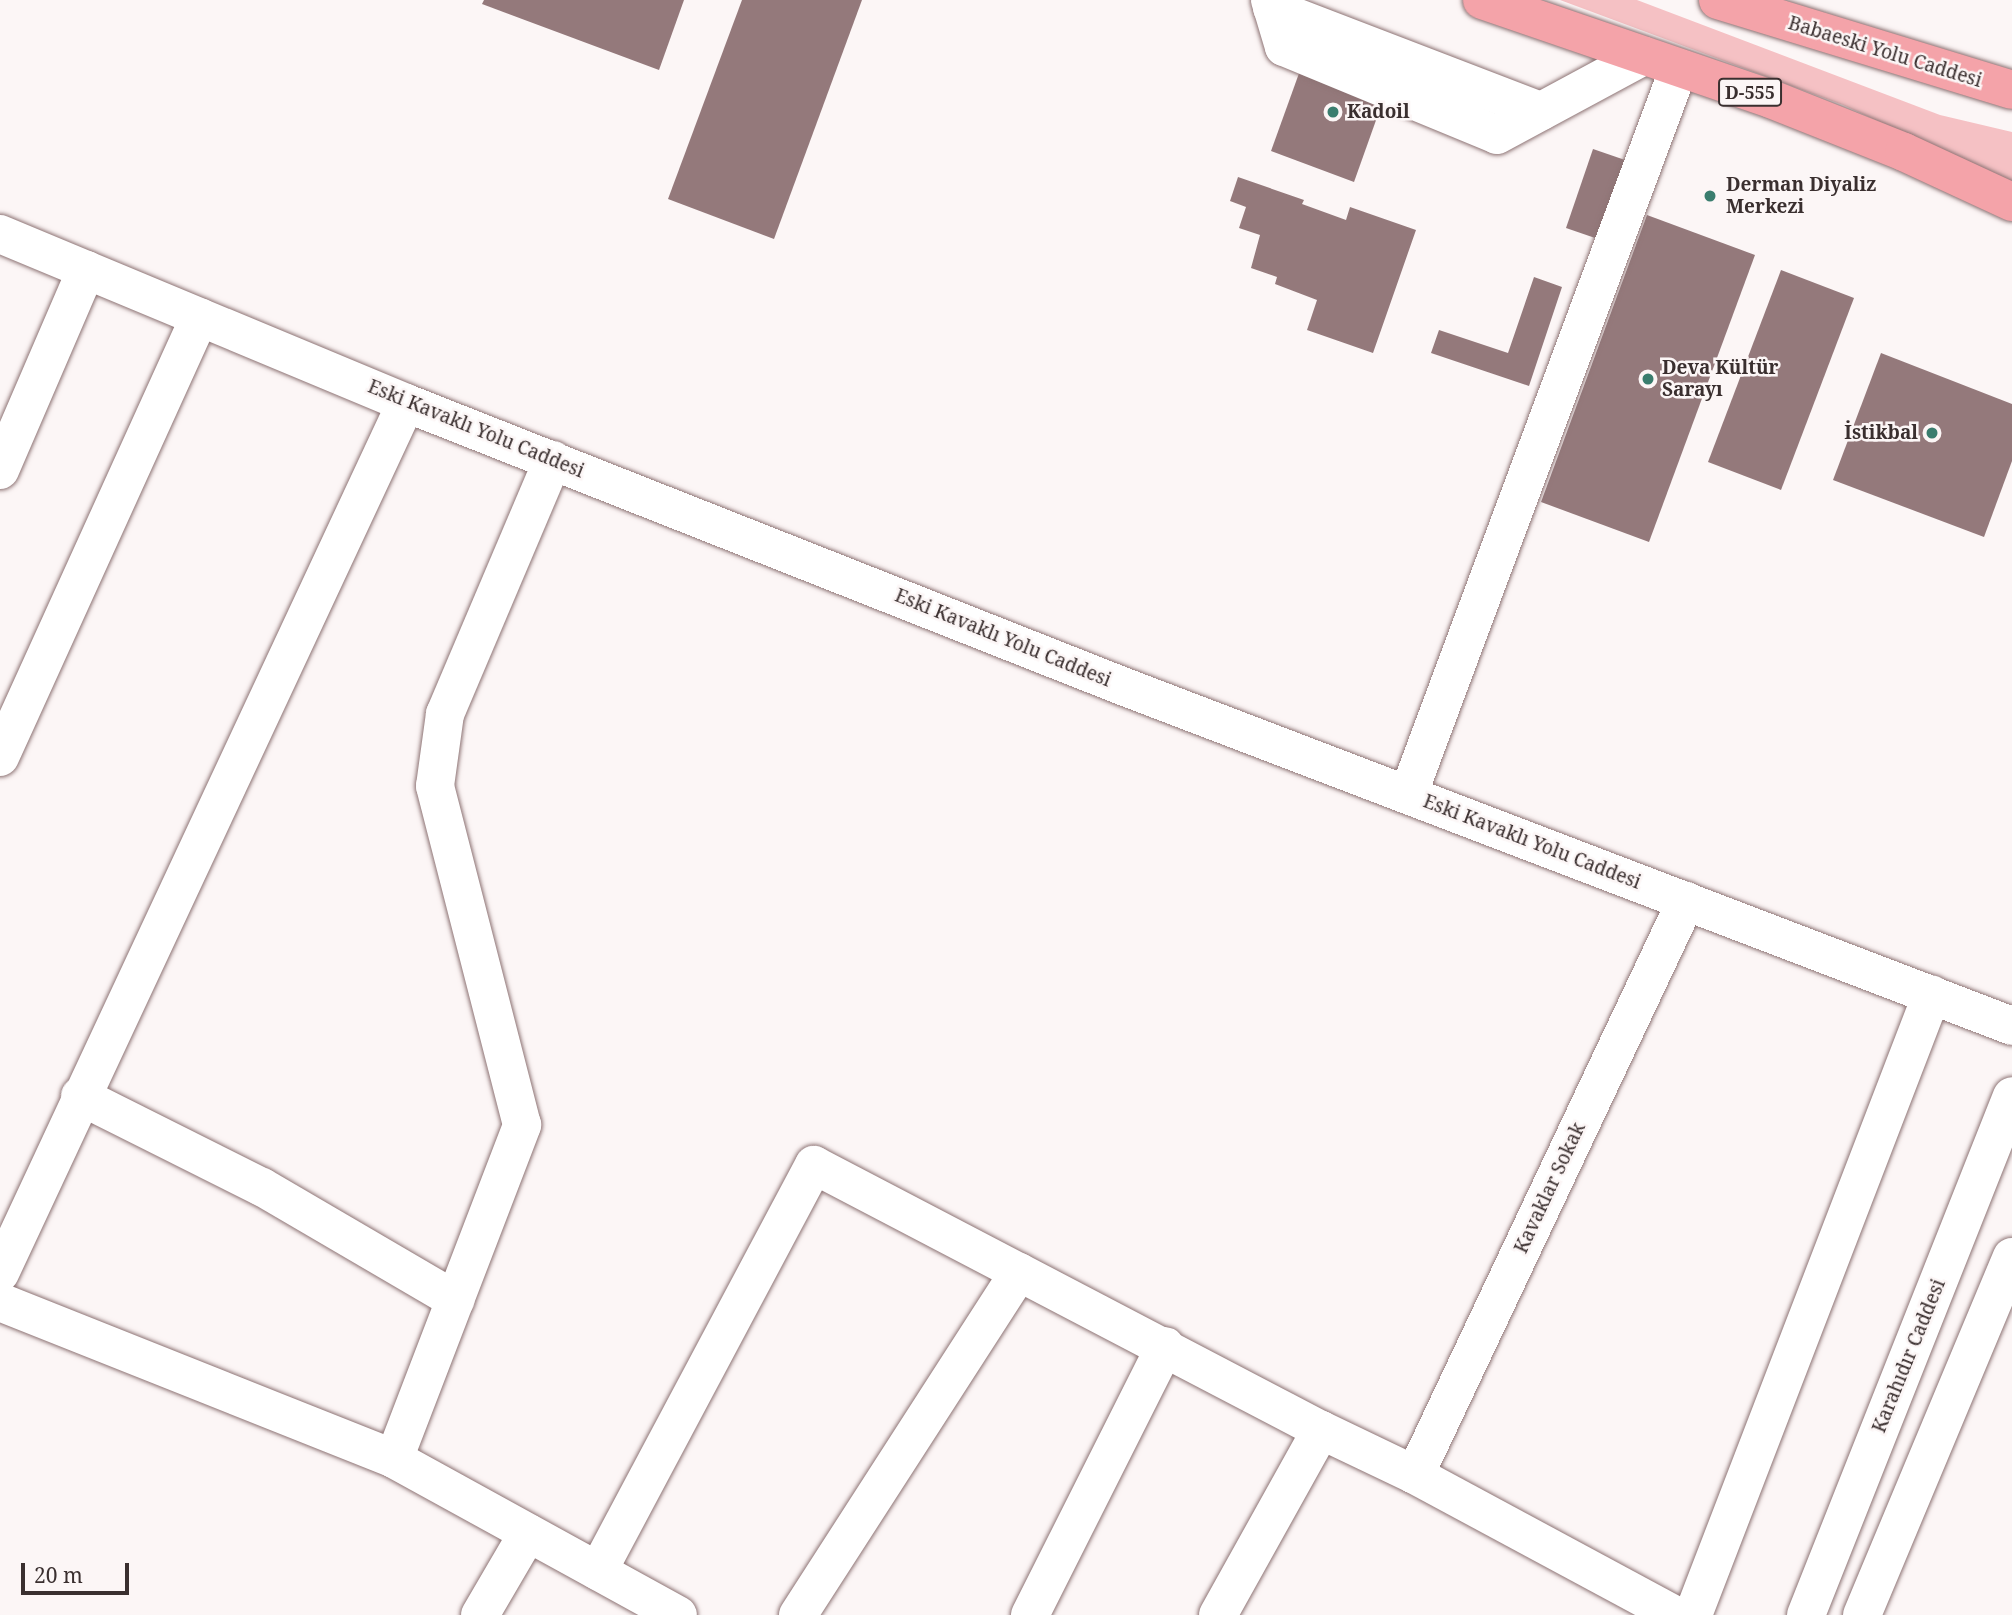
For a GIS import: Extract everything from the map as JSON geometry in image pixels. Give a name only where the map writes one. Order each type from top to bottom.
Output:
[{"type":"highway","name":"D-555","points":[[1482,0],[1771,99],[1892,148],[2012,202]]},
{"type":"highway","name":"Babaeski Yolu Caddesi","points":[[1717,0],[2012,90]]},
{"type":"street","points":[[1271,4],[1541,111],[1661,62]]},
{"type":"street","points":[[1408,795],[1661,62]]},
{"type":"street","name":"Eski Kavaklı Yolu Caddesi","points":[[0,234],[406,403],[1117,684],[2012,1026]]},
{"type":"street","points":[[0,470],[86,270]]},
{"type":"street","points":[[0,757],[200,317]]},
{"type":"street","points":[[0,1273],[80,1096],[406,403]]},
{"type":"street","points":[[394,1459],[522,1125],[435,786],[445,714],[553,460]]},
{"type":"street","name":"Kavaklar Sokak","points":[[1415,1475],[1686,901]]},
{"type":"street","points":[[1693,1615],[1932,994]]},
{"type":"street","points":[[80,1096],[262,1187],[455,1300]]},
{"type":"street","name":"Karahıdır Caddesi","points":[[1806,1615],[2012,1096]]},
{"type":"street","points":[[614,1592],[814,1165],[1165,1346],[1321,1430],[1415,1475],[1675,1615]]},
{"type":"street","points":[[1862,1615],[2012,1257]]},
{"type":"street","points":[[798,1615],[1019,1272]]},
{"type":"street","points":[[0,1302],[394,1459],[528,1533],[614,1592],[678,1615]]},
{"type":"street","points":[[1030,1615],[1165,1346]]},
{"type":"street","points":[[1218,1615],[1321,1430]]},
{"type":"street","points":[[480,1615],[528,1533]]},
{"type":"shaded area","points":[[1560,0],[1637,0],[1940,115],[2012,132],[2012,183],[1843,105]]},
{"type":"building","points":[[484,0],[684,0],[659,70],[482,4]]},
{"type":"building","points":[[742,0],[862,0],[774,239],[668,199]]},
{"type":"building","points":[[1302,65],[1385,95],[1354,182],[1271,151]]},
{"type":"building","points":[[1593,149],[1625,160],[1598,239],[1566,228]]},
{"type":"building","points":[[1238,177],[1304,200],[1302,204],[1346,220],[1350,207],[1416,230],[1373,353],[1307,330],[1317,300],[1275,284],[1277,277],[1251,268],[1260,235],[1239,228],[1246,207],[1230,201]]},
{"type":"building","name":"Deva Kültür Sarayı","points":[[1647,215],[1755,255],[1649,542],[1541,502]]},
{"type":"building","points":[[1781,270],[1854,298],[1781,490],[1708,462]]},
{"type":"building","points":[[1534,277],[1562,287],[1529,386],[1431,353],[1439,330],[1508,353]]},
{"type":"building","name":"İstikbal","points":[[1881,353],[2012,404],[2012,461],[1984,537],[1833,480]]},
{"type":"place","name":"Kadoil","points":[[1333,112]]},
{"type":"place","name":"Derman Diyaliz Merkezi","points":[[1710,196]]},
{"type":"place","name":"Deva Kültür Sarayı","points":[[1648,379]]},
{"type":"place","name":"İstikbal","points":[[1932,433]]}]
